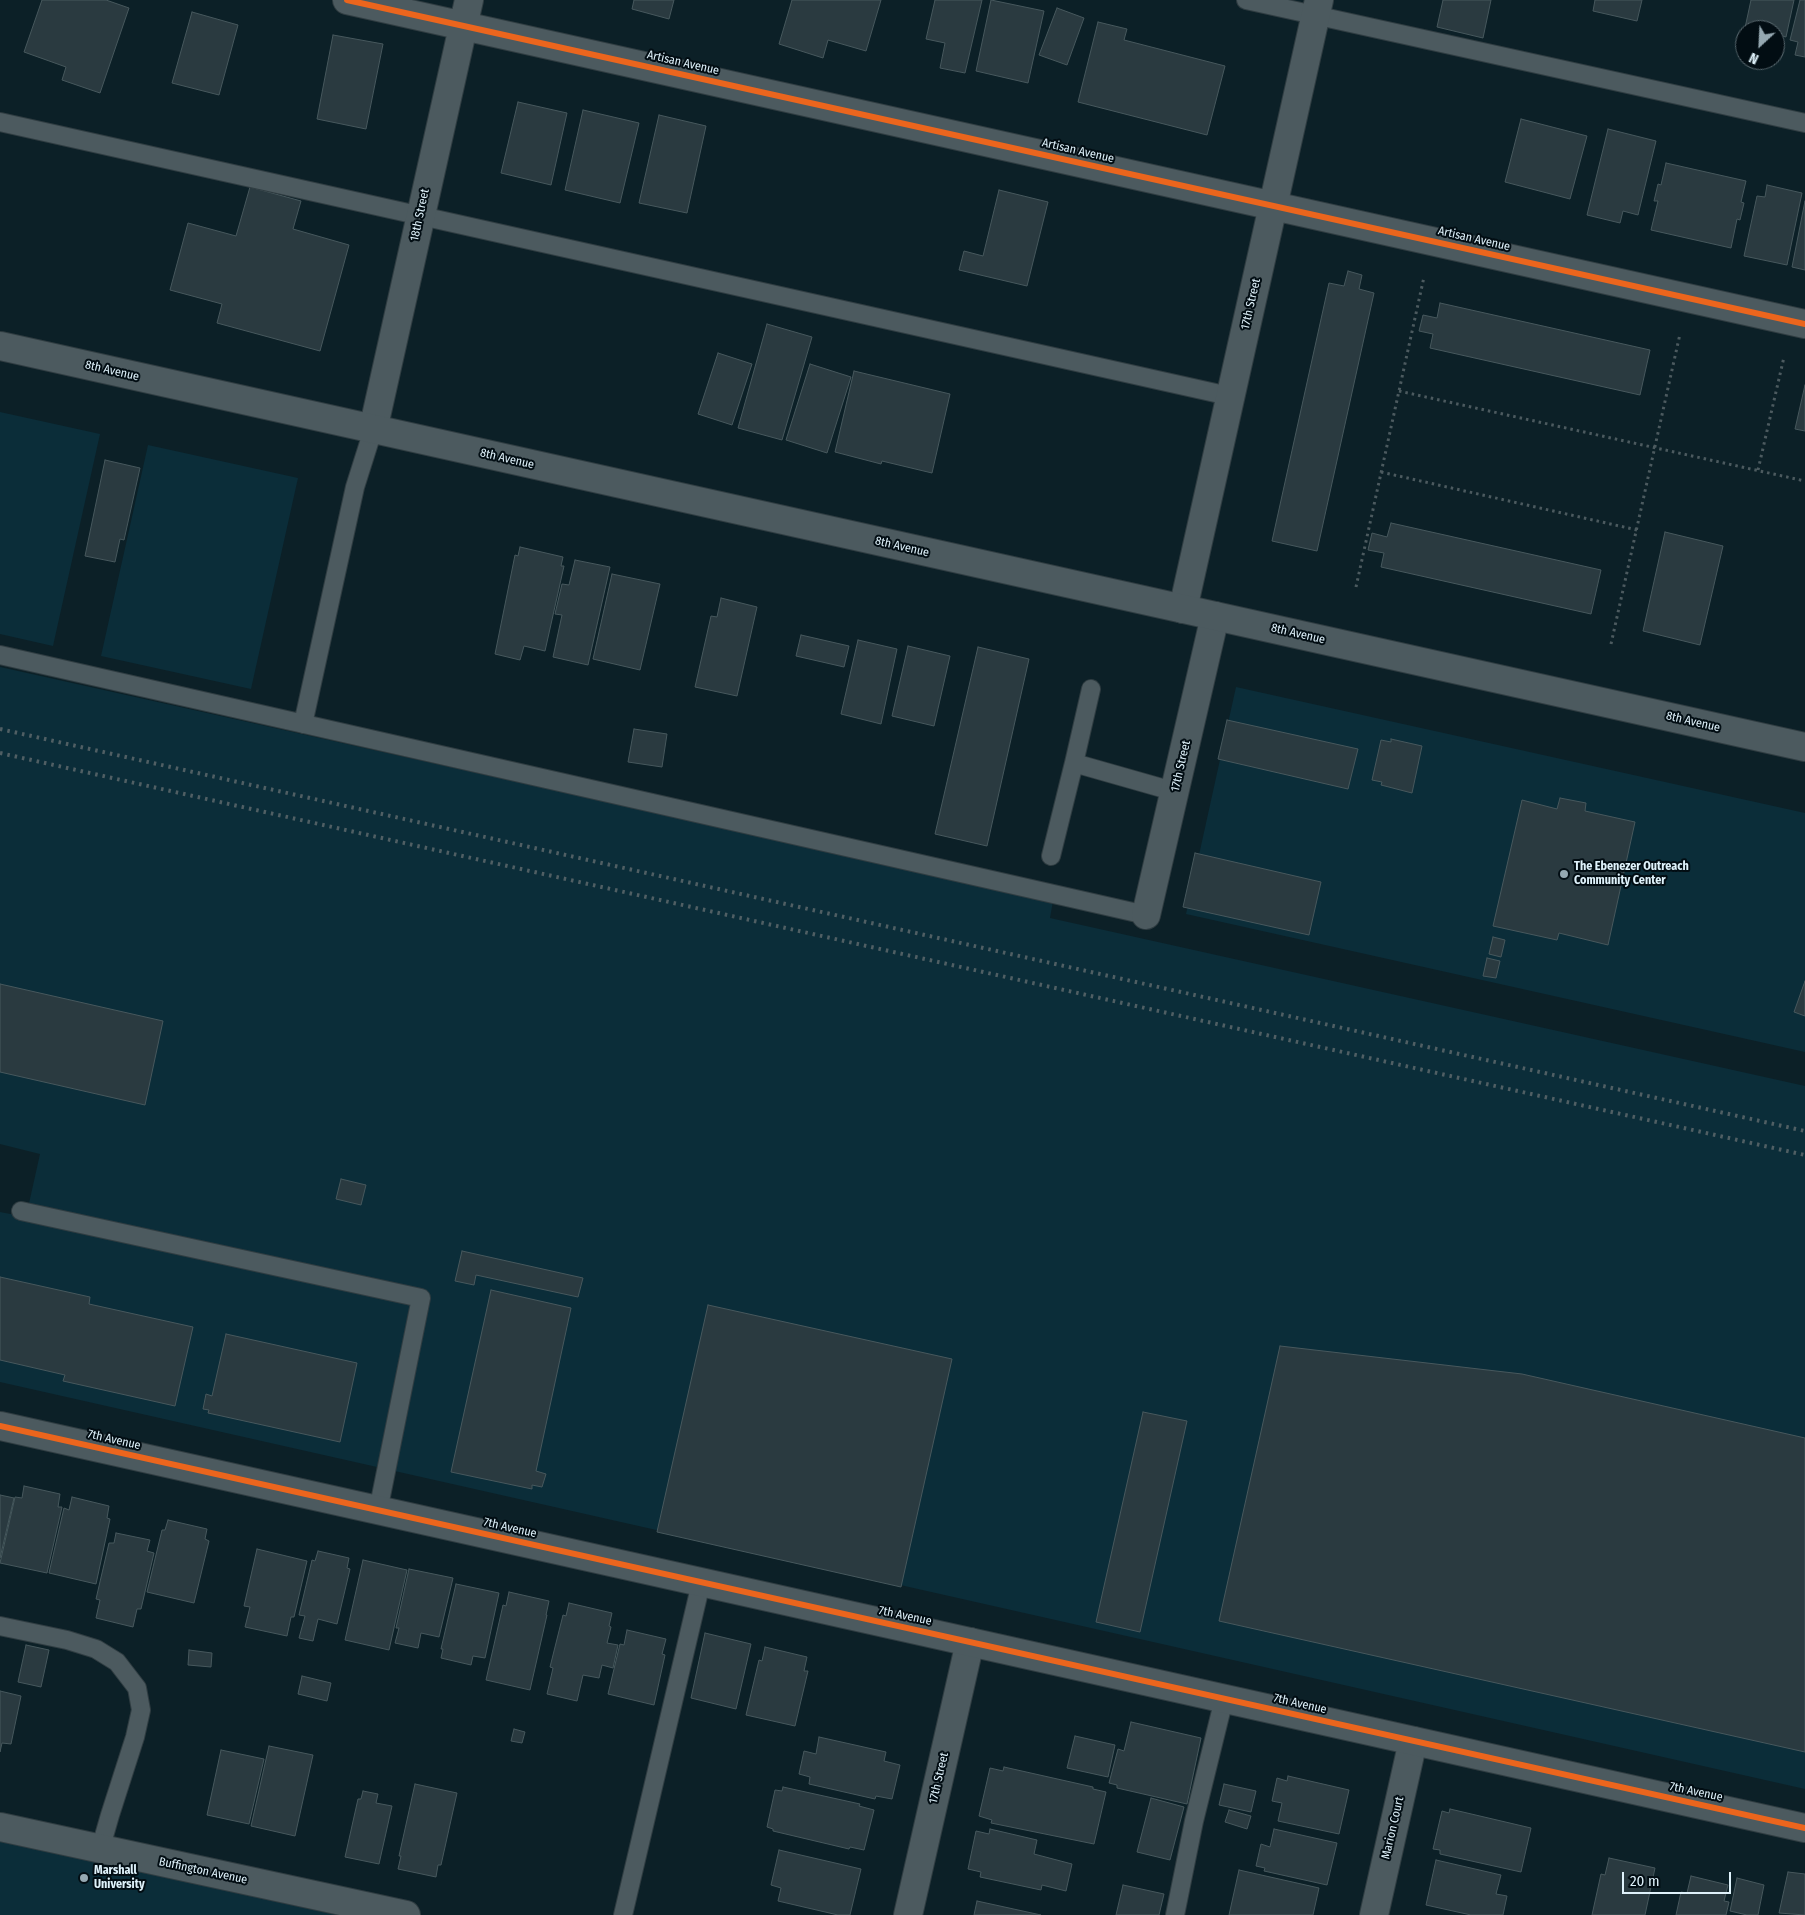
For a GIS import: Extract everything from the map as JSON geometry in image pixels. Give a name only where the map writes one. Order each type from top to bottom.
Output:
[{"type":"street","name":"Artisan Avenue","points":[[347,0],[1805,324]]},
{"type":"street","name":"18th Street","points":[[373,430],[469,0]]},
{"type":"street","name":"17th Street","points":[[1183,609],[1229,396],[1318,8]]},
{"type":"street","name":"8th Avenue","points":[[0,346],[1805,747]]},
{"type":"street","name":"17th Street","points":[[1146,915],[1176,792],[1215,616]]},
{"type":"street","name":"7th Avenue","points":[[0,1426],[1805,1828]]},
{"type":"street","name":"17th Street","points":[[908,1915],[970,1642]]},
{"type":"street","name":"Marion Court","points":[[1374,1915],[1413,1741]]},
{"type":"street","name":"Buffington Avenue","points":[[0,1827],[406,1915]]},
{"type":"lane","points":[[1246,0],[1318,8],[1805,123]]},
{"type":"lane","points":[[0,122],[1229,396]]},
{"type":"lane","points":[[303,724],[355,487],[373,430]]},
{"type":"lane","points":[[0,655],[1146,915]]},
{"type":"lane","points":[[1052,856],[1091,689]]},
{"type":"lane","points":[[1074,764],[1176,792]]},
{"type":"lane","points":[[21,1211],[421,1298],[378,1510]]},
{"type":"lane","points":[[623,1915],[701,1583]]},
{"type":"lane","points":[[0,1626],[68,1640],[96,1649],[117,1662],[137,1688],[141,1710],[136,1738],[100,1850]]},
{"type":"lane","points":[[1175,1915],[1194,1821],[1224,1699]]},
{"type":"path","points":[[1356,587],[1424,277]]},
{"type":"path","points":[[1611,644],[1680,334]]},
{"type":"path","points":[[1758,470],[1784,357]]},
{"type":"path","points":[[1399,391],[1805,481]]},
{"type":"path","points":[[1381,472],[1637,530]]},
{"type":"shaded area","points":[[0,412],[100,434],[53,646],[0,634]]},
{"type":"shaded area","points":[[148,445],[298,478],[251,689],[101,656]]},
{"type":"shaded area","points":[[0,667],[1053,901],[1050,918],[1805,1086],[1805,1789],[0,1382],[0,1212],[26,1217],[40,1154],[0,1144]]},
{"type":"shaded area","points":[[1236,687],[1805,813],[1805,1052],[1186,914]]},
{"type":"shaded area","name":"Marshall University","points":[[0,1840],[337,1915],[0,1915]]},
{"type":"building","points":[[42,0],[106,0],[129,8],[100,93],[62,80],[66,67],[24,52]]},
{"type":"building","points":[[634,0],[674,0],[669,19],[632,9]]},
{"type":"building","points":[[792,0],[881,0],[866,51],[828,40],[823,58],[779,44]]},
{"type":"building","points":[[935,0],[982,0],[965,73],[940,68],[945,43],[926,39]]},
{"type":"building","points":[[991,0],[1044,11],[1028,83],[976,71]]},
{"type":"building","points":[[1443,0],[1491,0],[1483,38],[1437,27]]},
{"type":"building","points":[[1595,0],[1642,0],[1637,21],[1593,11]]},
{"type":"building","points":[[1751,0],[1794,0],[1786,37],[1785,20],[1747,20]]},
{"type":"building","points":[[1800,0],[1805,0],[1805,57],[1795,55],[1798,42],[1790,40]]},
{"type":"building","points":[[1057,8],[1084,18],[1067,65],[1039,55]]},
{"type":"building","points":[[192,12],[238,25],[219,95],[172,83]]},
{"type":"building","points":[[1098,22],[1127,29],[1124,40],[1225,66],[1207,135],[1078,102]]},
{"type":"building","points":[[333,35],[383,44],[366,129],[317,119]]},
{"type":"building","points":[[518,102],[567,113],[551,185],[501,173]]},
{"type":"building","points":[[583,110],[639,123],[620,203],[565,190]]},
{"type":"building","points":[[659,115],[706,126],[687,213],[639,203]]},
{"type":"building","points":[[1521,119],[1587,136],[1570,199],[1505,182]]},
{"type":"building","points":[[1608,129],[1656,141],[1638,215],[1623,211],[1620,223],[1587,215]]},
{"type":"building","points":[[1666,163],[1746,181],[1741,202],[1744,203],[1740,220],[1737,219],[1731,248],[1651,230],[1658,201],[1654,201],[1658,184],[1661,185]]},
{"type":"building","points":[[1767,185],[1802,193],[1787,265],[1744,256],[1757,196],[1765,197]]},
{"type":"building","points":[[250,187],[301,201],[293,229],[349,245],[320,351],[217,323],[222,304],[170,290],[188,223],[236,236]]},
{"type":"building","points":[[999,190],[1048,202],[1027,286],[959,270],[964,251],[983,256]]},
{"type":"building","points":[[1805,201],[1805,270],[1792,267]]},
{"type":"building","points":[[1348,271],[1362,275],[1359,289],[1374,293],[1317,551],[1272,541],[1329,283],[1344,286]]},
{"type":"building","points":[[1440,303],[1650,350],[1640,395],[1430,348],[1433,334],[1419,331],[1423,315],[1437,318]]},
{"type":"building","points":[[767,324],[812,337],[782,440],[738,428]]},
{"type":"building","points":[[718,353],[752,364],[732,425],[698,414]]},
{"type":"building","points":[[810,364],[851,377],[827,453],[786,440]]},
{"type":"building","points":[[854,371],[950,394],[932,473],[882,461],[881,464],[835,452]]},
{"type":"building","points":[[1805,385],[1805,431],[1795,429]]},
{"type":"building","points":[[105,460],[140,468],[124,540],[120,539],[115,562],[85,556]]},
{"type":"building","points":[[1391,523],[1601,570],[1591,614],[1381,567],[1384,553],[1368,550],[1372,533],[1387,537]]},
{"type":"building","points":[[1665,532],[1723,546],[1700,645],[1643,631]]},
{"type":"building","points":[[520,547],[563,557],[561,566],[564,566],[545,651],[524,646],[520,660],[495,654],[515,555],[518,556]]},
{"type":"building","points":[[575,560],[610,567],[588,665],[553,657],[562,615],[555,614],[562,584],[569,585]]},
{"type":"building","points":[[612,574],[660,584],[640,670],[593,659]]},
{"type":"building","points":[[721,598],[757,607],[737,696],[695,687],[711,616],[717,617]]},
{"type":"building","points":[[801,635],[849,646],[844,667],[796,656]]},
{"type":"building","points":[[858,640],[897,649],[881,724],[841,714]]},
{"type":"building","points":[[908,646],[950,656],[934,726],[892,716]]},
{"type":"building","points":[[978,647],[1029,659],[987,846],[935,834]]},
{"type":"building","points":[[1227,720],[1358,749],[1348,789],[1218,759]]},
{"type":"building","points":[[634,729],[667,734],[662,767],[628,762]]},
{"type":"building","points":[[1391,739],[1422,746],[1412,793],[1381,785],[1382,782],[1372,780],[1381,740],[1391,742]]},
{"type":"building","name":"The Ebenezer Outreach Community Center","points":[[1560,798],[1586,803],[1585,811],[1635,822],[1608,945],[1559,933],[1557,940],[1493,926],[1522,800],[1557,809]]},
{"type":"building","points":[[1195,853],[1321,882],[1309,935],[1183,907]]},
{"type":"building","points":[[1493,937],[1505,940],[1501,957],[1489,954]]},
{"type":"building","points":[[1487,958],[1500,961],[1496,978],[1483,976]]},
{"type":"building","points":[[1805,981],[1805,1016],[1794,1012]]},
{"type":"building","points":[[0,984],[163,1021],[145,1105],[0,1072]]},
{"type":"building","points":[[341,1179],[366,1185],[361,1205],[336,1199]]},
{"type":"building","points":[[462,1251],[583,1278],[578,1297],[476,1275],[474,1285],[455,1281]]},
{"type":"building","points":[[0,1277],[90,1297],[89,1304],[193,1327],[175,1406],[63,1381],[65,1375],[0,1360]]},
{"type":"building","points":[[491,1290],[571,1308],[536,1471],[546,1474],[542,1487],[532,1485],[532,1489],[451,1472]]},
{"type":"building","points":[[708,1305],[952,1359],[901,1587],[657,1532]]},
{"type":"building","points":[[226,1334],[357,1363],[340,1442],[208,1413],[209,1410],[203,1409],[206,1394],[212,1396]]},
{"type":"building","points":[[1280,1346],[1522,1374],[1805,1438],[1805,1752],[1219,1621]]},
{"type":"building","points":[[1143,1412],[1187,1421],[1140,1632],[1096,1622]]},
{"type":"building","points":[[24,1486],[60,1494],[58,1507],[62,1507],[47,1573],[0,1563],[15,1497],[22,1498]]},
{"type":"building","points":[[0,1495],[14,1498],[0,1558]]},
{"type":"building","points":[[72,1497],[109,1506],[107,1518],[110,1519],[96,1584],[49,1573],[64,1508],[69,1510]]},
{"type":"building","points":[[168,1520],[207,1529],[205,1539],[209,1541],[194,1603],[147,1592],[162,1530],[165,1530]]},
{"type":"building","points":[[116,1533],[150,1540],[147,1551],[154,1553],[141,1609],[137,1609],[133,1627],[96,1618],[100,1600],[96,1599],[109,1543],[114,1543]]},
{"type":"building","points":[[257,1549],[307,1561],[294,1617],[291,1617],[287,1636],[245,1627],[250,1607],[244,1606]]},
{"type":"building","points":[[318,1551],[349,1558],[347,1568],[350,1569],[337,1624],[318,1619],[313,1641],[299,1638],[305,1616],[299,1615],[312,1560],[315,1561]]},
{"type":"building","points":[[363,1560],[407,1570],[389,1650],[345,1640]]},
{"type":"building","points":[[409,1569],[453,1578],[439,1637],[421,1633],[418,1648],[395,1643],[399,1628],[396,1628]]},
{"type":"building","points":[[456,1584],[499,1593],[485,1658],[473,1656],[471,1665],[441,1658],[443,1649],[441,1649]]},
{"type":"building","points":[[509,1592],[549,1601],[530,1690],[486,1680],[503,1605],[506,1606]]},
{"type":"building","points":[[569,1603],[612,1613],[607,1643],[618,1645],[613,1668],[602,1665],[599,1678],[583,1675],[577,1701],[547,1694],[553,1668],[550,1667],[563,1615],[566,1616]]},
{"type":"building","points":[[627,1630],[666,1639],[662,1654],[665,1655],[654,1705],[608,1694],[620,1644],[624,1645]]},
{"type":"building","points":[[705,1633],[751,1644],[736,1709],[691,1698]]},
{"type":"building","points":[[26,1645],[49,1650],[41,1687],[18,1682]]},
{"type":"building","points":[[765,1647],[807,1657],[804,1671],[808,1671],[795,1726],[746,1715],[759,1660],[762,1661]]},
{"type":"building","points":[[189,1650],[212,1653],[211,1667],[188,1665]]},
{"type":"building","points":[[302,1676],[331,1683],[327,1701],[298,1694]]},
{"type":"building","points":[[0,1691],[21,1696],[11,1744],[2,1743],[0,1752]]},
{"type":"building","points":[[1131,1722],[1201,1738],[1187,1804],[1117,1788],[1117,1785],[1109,1783],[1118,1749],[1124,1751]]},
{"type":"building","points":[[514,1729],[525,1732],[522,1743],[511,1741]]},
{"type":"building","points":[[1075,1736],[1115,1745],[1108,1777],[1067,1768]]},
{"type":"building","points":[[819,1737],[886,1752],[884,1761],[900,1765],[892,1799],[876,1796],[875,1799],[809,1784],[810,1777],[799,1774],[804,1751],[816,1754]]},
{"type":"building","points":[[269,1746],[313,1755],[295,1836],[251,1826]]},
{"type":"building","points":[[221,1750],[264,1759],[249,1824],[207,1815]]},
{"type":"building","points":[[1004,1767],[1093,1787],[1093,1789],[1106,1792],[1094,1844],[991,1823],[992,1820],[979,1816],[990,1768],[1003,1771]]},
{"type":"building","points":[[1288,1776],[1349,1790],[1339,1834],[1278,1821],[1282,1803],[1272,1801],[1277,1778],[1287,1781]]},
{"type":"building","points":[[415,1784],[457,1793],[441,1865],[438,1865],[436,1877],[398,1869],[401,1856],[399,1856]]},
{"type":"building","points":[[1224,1784],[1256,1791],[1251,1812],[1219,1805]]},
{"type":"building","points":[[783,1787],[860,1804],[859,1806],[874,1810],[864,1850],[850,1847],[849,1849],[773,1831],[773,1829],[767,1827],[775,1790],[782,1791]]},
{"type":"building","points":[[363,1791],[378,1794],[376,1803],[392,1806],[379,1864],[345,1857],[358,1799],[361,1799]]},
{"type":"building","points":[[1151,1798],[1184,1807],[1170,1860],[1137,1852]]},
{"type":"building","points":[[1450,1809],[1531,1828],[1521,1872],[1440,1854],[1440,1850],[1433,1849],[1442,1811],[1449,1813]]},
{"type":"building","points":[[1229,1810],[1251,1816],[1247,1829],[1225,1822]]},
{"type":"building","points":[[990,1829],[1037,1840],[1034,1854],[1072,1864],[1066,1891],[1042,1885],[1041,1890],[980,1877],[981,1872],[968,1869],[976,1831],[989,1834]]},
{"type":"building","points":[[1274,1829],[1337,1843],[1327,1885],[1264,1871],[1265,1868],[1256,1866],[1261,1844],[1270,1847]]},
{"type":"building","points":[[779,1850],[861,1869],[850,1915],[838,1915],[778,1901],[781,1888],[771,1885]]},
{"type":"building","points":[[1609,1858],[1655,1868],[1645,1915],[1592,1915],[1601,1874],[1605,1875]]},
{"type":"building","points":[[1436,1860],[1501,1875],[1496,1894],[1507,1896],[1503,1915],[1471,1915],[1426,1905]]},
{"type":"building","points":[[1239,1870],[1319,1888],[1313,1915],[1229,1915]]},
{"type":"building","points":[[1788,1872],[1805,1874],[1805,1915],[1779,1913]]},
{"type":"building","points":[[1691,1876],[1728,1885],[1724,1901],[1729,1902],[1726,1915],[1676,1915],[1681,1892],[1687,1893]]},
{"type":"building","points":[[1737,1878],[1764,1885],[1758,1915],[1747,1915],[1730,1911]]},
{"type":"building","points":[[1123,1885],[1164,1894],[1159,1915],[1116,1915]]},
{"type":"building","points":[[977,1901],[1041,1915],[974,1915]]},
{"type":"railway","points":[[0,729],[1805,1131]]},
{"type":"railway","points":[[0,753],[1805,1155]]},
{"type":"cycle path","points":[[347,0],[1805,324]]},
{"type":"cycle path","points":[[0,1426],[1805,1828]]},
{"type":"place","name":"The Ebenezer Outreach Community Center","points":[[1564,874]]},
{"type":"place","name":"Marshall University","points":[[84,1878]]}]
